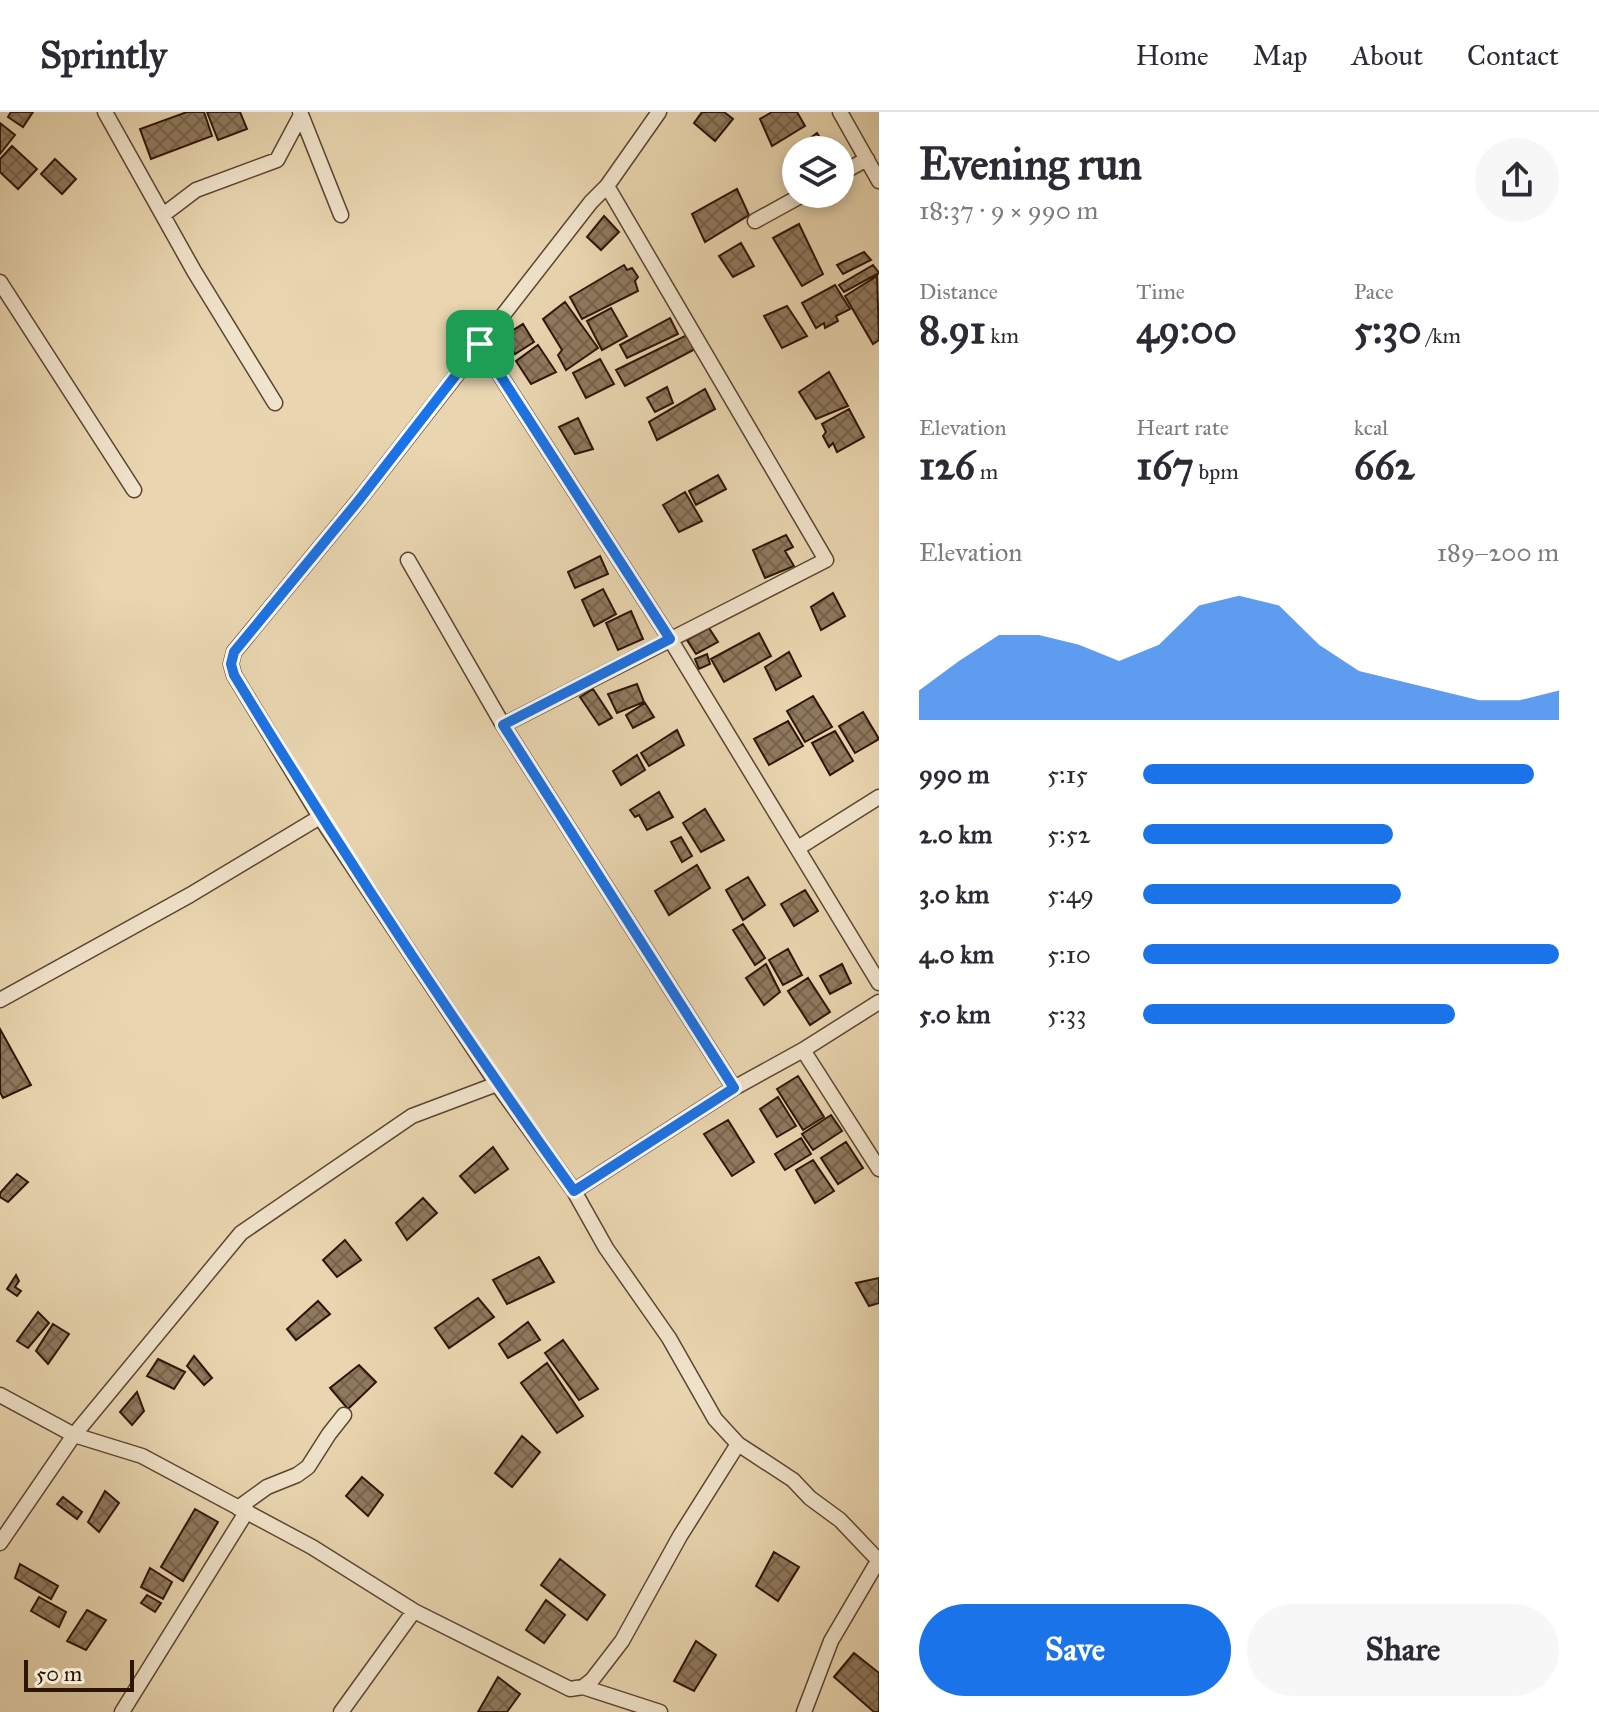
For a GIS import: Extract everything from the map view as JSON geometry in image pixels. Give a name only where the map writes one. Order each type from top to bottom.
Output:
[{"type":"street","points":[[105,112],[275,403]]},
{"type":"street","points":[[659,112],[607,186],[591,202],[359,500],[234,652],[231,664],[234,675],[320,817],[497,1084],[574,1191],[606,1248],[669,1338],[715,1419],[738,1444],[793,1480],[810,1498],[840,1520],[878,1561],[831,1641],[804,1712]]},
{"type":"street","points":[[840,112],[879,181]]},
{"type":"street","points":[[163,215],[196,190],[277,160],[301,114]]},
{"type":"street","points":[[301,114],[341,215]]},
{"type":"street","points":[[854,166],[867,159]]},
{"type":"street","points":[[503,725],[826,560],[607,186]]},
{"type":"street","points":[[755,221],[782,206]]},
{"type":"street","points":[[0,282],[134,490]]},
{"type":"street","points":[[480,344],[670,639],[879,983]]},
{"type":"street","points":[[408,560],[503,725],[734,1088]]},
{"type":"street","points":[[798,848],[879,797]]},
{"type":"street","points":[[0,1000],[190,895],[320,817]]},
{"type":"street","points":[[574,1191],[734,1088],[803,1050],[879,1002]]},
{"type":"street","points":[[803,1050],[879,1169]]},
{"type":"street","points":[[0,1543],[74,1435],[241,1233],[412,1116],[497,1084]]},
{"type":"street","points":[[0,1395],[74,1435],[142,1456],[312,1547],[414,1611],[570,1689],[583,1687],[660,1712]]},
{"type":"street","points":[[122,1712],[242,1510],[267,1487],[308,1467],[344,1415]]},
{"type":"street","points":[[583,1687],[601,1671],[622,1641],[680,1536],[738,1444]]},
{"type":"street","points":[[341,1712],[414,1611]]},
{"type":"building","points":[[11,112],[33,112],[23,127],[8,117]]},
{"type":"building","points":[[187,112],[204,112],[212,136],[151,159],[140,129]]},
{"type":"building","points":[[207,112],[240,112],[247,129],[218,140]]},
{"type":"building","points":[[702,112],[724,112],[733,119],[715,141],[694,123]]},
{"type":"building","points":[[772,112],[797,112],[805,126],[788,136],[782,136],[782,140],[772,146],[760,119]]},
{"type":"building","points":[[0,123],[15,135],[0,154]]},
{"type":"building","points":[[12,146],[37,169],[18,189],[0,172],[0,159]]},
{"type":"building","points":[[55,159],[76,179],[62,194],[41,174]]},
{"type":"building","points":[[737,189],[749,215],[705,242],[692,214]]},
{"type":"building","points":[[604,216],[619,232],[601,250],[587,237]]},
{"type":"building","points":[[799,224],[823,274],[802,286],[773,238]]},
{"type":"building","points":[[741,243],[754,266],[733,277],[719,256]]},
{"type":"building","points":[[864,252],[871,260],[843,274],[837,265]]},
{"type":"building","points":[[624,265],[627,270],[632,268],[638,277],[635,281],[638,291],[582,319],[570,297]]},
{"type":"building","points":[[873,265],[879,273],[844,292],[839,285]]},
{"type":"building","points":[[877,276],[879,340],[873,344],[845,296]]},
{"type":"building","points":[[835,285],[850,309],[836,316],[838,321],[825,328],[824,323],[816,328],[802,303]]},
{"type":"building","points":[[565,302],[598,348],[566,370],[558,355],[562,350],[543,319]]},
{"type":"building","points":[[787,306],[807,336],[782,348],[764,316]]},
{"type":"building","points":[[611,308],[627,336],[602,350],[587,321]]},
{"type":"building","points":[[670,318],[678,334],[627,358],[620,345]]},
{"type":"building","points":[[523,324],[534,342],[515,354],[504,336]]},
{"type":"building","points":[[689,334],[697,348],[625,386],[616,370]]},
{"type":"building","points":[[538,345],[556,372],[531,384],[516,361]]},
{"type":"building","points":[[600,359],[614,384],[586,398],[573,373]]},
{"type":"building","points":[[829,372],[848,406],[816,419],[799,392]]},
{"type":"building","points":[[667,387],[673,403],[655,412],[647,398]]},
{"type":"building","points":[[705,389],[715,409],[657,440],[649,422]]},
{"type":"building","points":[[849,409],[864,437],[837,452],[833,443],[829,447],[823,436],[826,432],[822,424]]},
{"type":"building","points":[[578,418],[593,449],[575,454],[559,427]]},
{"type":"building","points":[[718,475],[726,489],[696,505],[689,491]]},
{"type":"building","points":[[685,492],[702,521],[679,532],[663,505]]},
{"type":"building","points":[[786,535],[793,547],[785,551],[794,566],[765,578],[753,550]]},
{"type":"building","points":[[600,556],[608,574],[575,588],[568,572]]},
{"type":"building","points":[[603,589],[616,614],[594,626],[582,600]]},
{"type":"building","points":[[833,593],[845,616],[821,630],[811,607]]},
{"type":"building","points":[[631,611],[643,639],[618,650],[606,623]]},
{"type":"building","points":[[709,628],[718,642],[696,654],[687,640]]},
{"type":"building","points":[[759,633],[771,656],[724,682],[711,659]]},
{"type":"building","points":[[789,652],[801,676],[776,690],[765,667]]},
{"type":"building","points":[[707,654],[710,664],[699,669],[695,659]]},
{"type":"building","points":[[637,684],[644,702],[617,713],[608,694]]},
{"type":"building","points":[[593,689],[612,718],[599,725],[580,697]]},
{"type":"building","points":[[813,696],[832,727],[805,742],[787,711]]},
{"type":"building","points":[[645,703],[654,717],[633,728],[626,715]]},
{"type":"building","points":[[863,712],[879,739],[855,753],[839,726]]},
{"type":"building","points":[[788,721],[803,746],[769,765],[754,739]]},
{"type":"building","points":[[677,730],[684,745],[649,766],[641,753]]},
{"type":"building","points":[[835,731],[853,761],[830,775],[812,743]]},
{"type":"building","points":[[637,755],[645,770],[621,785],[613,771]]},
{"type":"building","points":[[659,792],[673,817],[647,830],[639,815],[635,817],[630,810]]},
{"type":"building","points":[[705,809],[724,840],[701,852],[683,823]]},
{"type":"building","points":[[681,837],[692,856],[682,862],[671,842]]},
{"type":"building","points":[[697,865],[710,888],[669,915],[655,891]]},
{"type":"building","points":[[748,877],[765,905],[743,920],[726,890]]},
{"type":"building","points":[[805,890],[818,911],[794,926],[781,904]]},
{"type":"building","points":[[743,924],[765,958],[755,965],[733,930]]},
{"type":"building","points":[[788,949],[802,975],[783,985],[769,960]]},
{"type":"building","points":[[766,964],[780,992],[764,1005],[746,978]]},
{"type":"building","points":[[842,964],[851,983],[830,994],[820,976]]},
{"type":"building","points":[[808,978],[830,1012],[810,1025],[788,991]]},
{"type":"building","points":[[0,1029],[31,1085],[3,1098],[0,1092]]},
{"type":"building","points":[[798,1076],[824,1117],[803,1130],[777,1089]]},
{"type":"building","points":[[778,1097],[796,1126],[777,1137],[760,1109]]},
{"type":"building","points":[[831,1115],[842,1131],[813,1150],[802,1134]]},
{"type":"building","points":[[728,1120],[754,1162],[732,1176],[704,1134]]},
{"type":"building","points":[[801,1138],[811,1154],[785,1170],[775,1154]]},
{"type":"building","points":[[846,1142],[863,1168],[838,1184],[821,1158]]},
{"type":"building","points":[[493,1147],[508,1169],[475,1193],[460,1176]]},
{"type":"building","points":[[813,1160],[834,1191],[815,1203],[796,1170]]},
{"type":"building","points":[[17,1174],[28,1182],[8,1202],[0,1197],[0,1193]]},
{"type":"building","points":[[423,1198],[437,1213],[407,1240],[396,1223]]},
{"type":"building","points":[[345,1240],[361,1260],[337,1277],[323,1260]]},
{"type":"building","points":[[539,1257],[554,1282],[507,1304],[493,1280]]},
{"type":"building","points":[[16,1275],[19,1281],[15,1287],[21,1291],[17,1296],[7,1289]]},
{"type":"building","points":[[879,1278],[879,1303],[869,1306],[856,1283]]},
{"type":"building","points":[[478,1298],[494,1317],[449,1348],[435,1328]]},
{"type":"building","points":[[318,1301],[330,1314],[296,1340],[287,1329]]},
{"type":"building","points":[[38,1312],[49,1323],[28,1348],[17,1341]]},
{"type":"building","points":[[528,1322],[540,1340],[508,1358],[499,1344]]},
{"type":"building","points":[[53,1324],[69,1334],[48,1364],[36,1351]]},
{"type":"building","points":[[563,1340],[598,1389],[579,1400],[545,1353]]},
{"type":"building","points":[[194,1356],[212,1378],[204,1385],[187,1366]]},
{"type":"building","points":[[158,1359],[185,1372],[174,1389],[147,1376]]},
{"type":"building","points":[[547,1363],[583,1416],[557,1433],[521,1383]]},
{"type":"building","points":[[359,1365],[376,1382],[348,1409],[330,1388]]},
{"type":"building","points":[[137,1392],[144,1411],[132,1425],[120,1412]]},
{"type":"building","points":[[522,1436],[540,1452],[512,1487],[495,1473]]},
{"type":"building","points":[[362,1477],[383,1495],[368,1516],[346,1496]]},
{"type":"building","points":[[105,1491],[119,1503],[99,1532],[88,1522]]},
{"type":"building","points":[[63,1497],[82,1512],[77,1519],[57,1504]]},
{"type":"building","points":[[195,1509],[218,1522],[183,1581],[161,1567]]},
{"type":"building","points":[[774,1552],[799,1567],[778,1601],[756,1586]]},
{"type":"building","points":[[560,1559],[605,1595],[587,1620],[541,1585]]},
{"type":"building","points":[[20,1564],[58,1586],[51,1599],[15,1578]]},
{"type":"building","points":[[150,1568],[172,1582],[163,1599],[141,1587]]},
{"type":"building","points":[[147,1595],[161,1603],[155,1612],[141,1603]]},
{"type":"building","points":[[39,1597],[66,1612],[59,1627],[31,1611]]},
{"type":"building","points":[[546,1600],[565,1615],[544,1643],[526,1630]]},
{"type":"building","points":[[87,1610],[106,1620],[86,1650],[67,1641]]},
{"type":"building","points":[[696,1641],[716,1655],[694,1691],[674,1681]]},
{"type":"building","points":[[854,1653],[879,1673],[879,1712],[874,1712],[834,1677]]},
{"type":"building","points":[[498,1677],[520,1694],[507,1712],[478,1712]]},
{"type":"route","points":[[480,344],[670,639],[503,725],[734,1088],[574,1191],[497,1084],[320,817],[234,675],[231,664],[234,652],[359,500],[480,344]]}]
